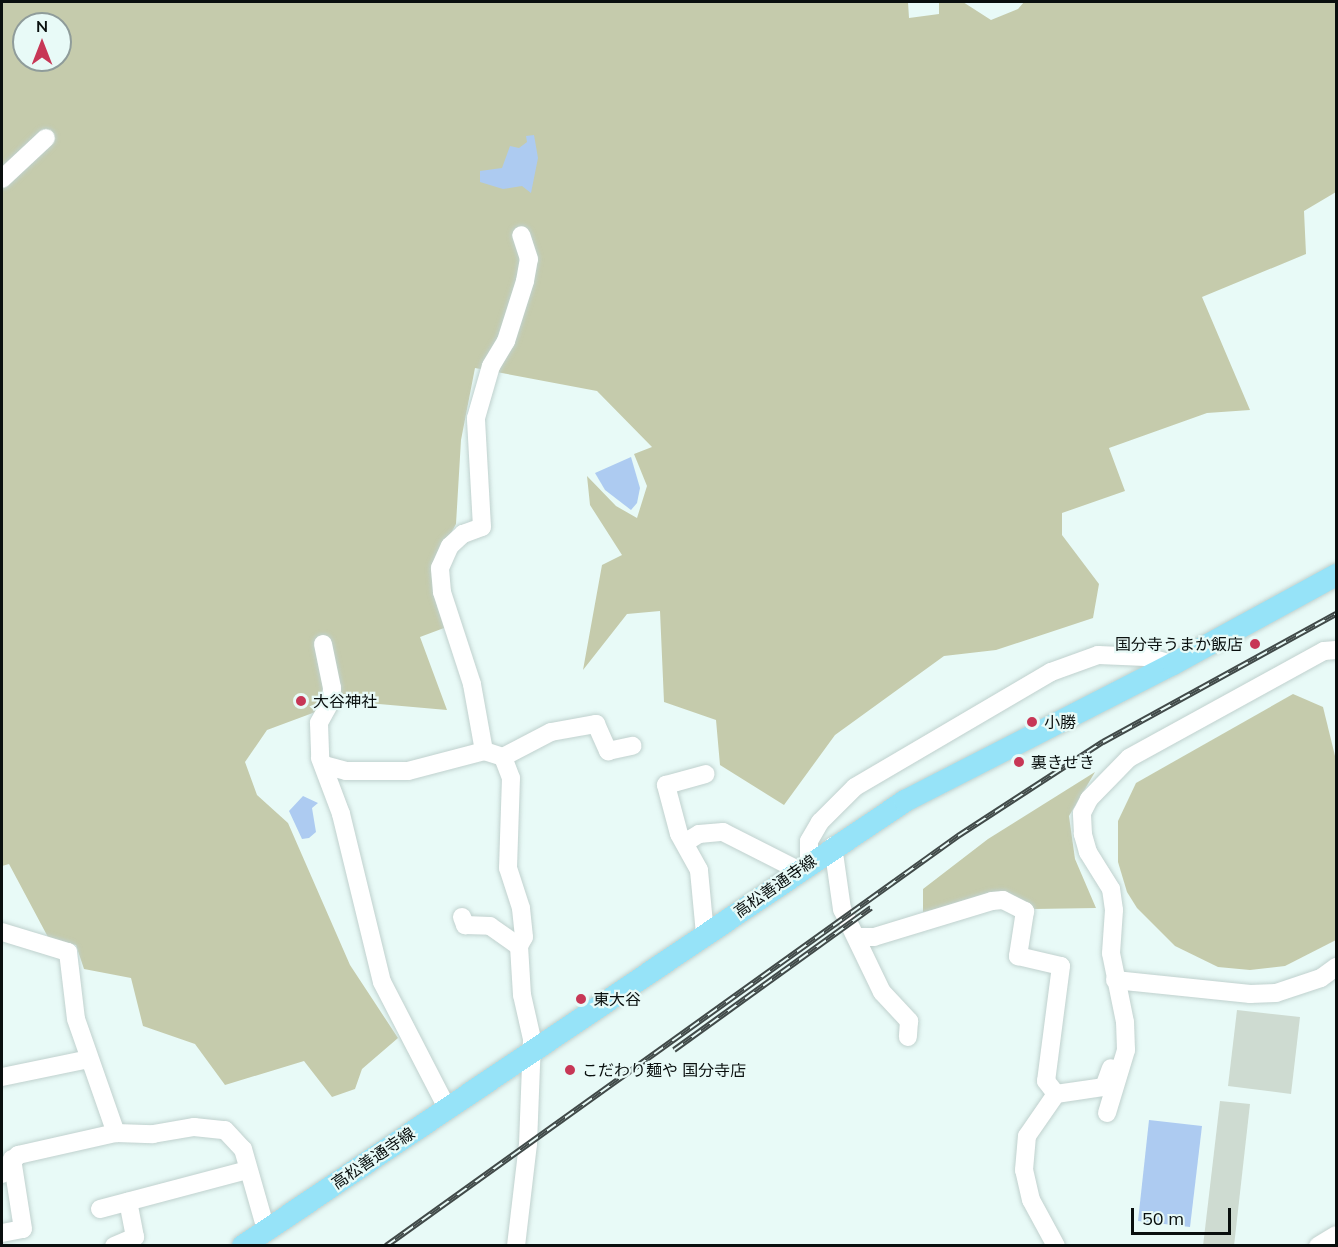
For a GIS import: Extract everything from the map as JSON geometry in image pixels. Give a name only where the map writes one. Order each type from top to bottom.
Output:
[{"type":"main road","name":"高松善通寺線","points":[[243,1245],[447,1108],[532,1054],[803,866],[905,801],[1173,664],[1336,575]]},
{"type":"street","points":[[2,179],[46,138]]},
{"type":"street","points":[[484,751],[472,684],[442,592],[440,568],[450,546],[463,534],[482,527],[476,418],[487,376],[506,341],[525,281],[529,259],[521,235]]},
{"type":"street","points":[[323,644],[332,688],[331,701],[319,723],[320,758],[346,834],[382,982],[447,1108]]},
{"type":"street","points":[[1056,1245],[1031,1200],[1024,1170],[1027,1136],[1056,1094],[1104,1087],[1118,1050],[1120,1024],[1111,953],[1114,910],[1111,889],[1088,852],[1083,834],[1082,813],[1089,799],[1129,758],[1324,651],[1336,654]]},
{"type":"street","points":[[686,842],[699,834],[723,832],[803,866],[809,841],[820,822],[855,787],[1050,672],[1098,655],[1146,657],[1173,664]]},
{"type":"street","points":[[324,765],[346,771],[408,771],[484,751],[503,757],[551,732],[596,724],[608,752],[632,747]]},
{"type":"street","points":[[503,757],[511,778],[508,868],[521,908],[524,937],[519,946],[532,1054],[528,1144],[516,1245]]},
{"type":"street","points":[[705,934],[699,870],[672,816],[666,785],[706,774]]},
{"type":"street","points":[[833,846],[842,909],[882,992],[909,1021],[908,1037]]},
{"type":"street","points":[[856,938],[874,937],[992,901],[1003,900],[1025,911],[1018,956],[1061,966],[1046,1081],[1056,1094]]},
{"type":"street","points":[[462,917],[465,925],[490,926],[519,946]]},
{"type":"street","points":[[1104,922],[1126,1050],[1107,1113]]},
{"type":"street","points":[[2,932],[68,952],[76,1019],[116,1133]]},
{"type":"street","points":[[1115,980],[1250,994],[1276,993],[1321,978],[1336,967]]},
{"type":"street","points":[[2,1077],[89,1059]]},
{"type":"street","points":[[2,1233],[23,1229],[7,1166],[71,1141],[116,1133],[153,1134],[202,1127],[225,1130],[243,1149],[266,1230]]},
{"type":"street","points":[[100,1209],[248,1170]]},
{"type":"street","points":[[114,1245],[135,1237],[128,1202]]},
{"type":"street","points":[[1318,1245],[1336,1235]]},
{"type":"green space","points":[[2,2],[908,2],[909,18],[939,14],[939,2],[963,2],[991,20],[1018,9],[1024,2],[1336,2],[1336,192],[1304,211],[1306,254],[1202,297],[1250,410],[1207,413],[1109,448],[1125,491],[1062,513],[1062,535],[1099,584],[1093,618],[996,650],[944,656],[835,735],[784,805],[720,765],[716,720],[664,702],[660,611],[627,614],[583,670],[602,565],[622,555],[590,505],[587,476],[616,506],[637,518],[647,486],[634,454],[652,447],[597,391],[475,368],[461,440],[456,524],[437,559],[444,628],[420,637],[447,710],[345,701],[267,730],[245,762],[257,795],[288,823],[350,965],[398,1038],[362,1069],[355,1089],[332,1097],[304,1061],[225,1085],[195,1044],[143,1026],[131,978],[84,969],[76,945],[49,939],[9,864],[2,866]]},
{"type":"green space","points":[[1293,694],[1323,707],[1336,760],[1336,940],[1285,966],[1250,970],[1218,967],[1175,946],[1137,908],[1127,892],[1118,862],[1118,821],[1136,783]]},
{"type":"green space","points":[[1095,772],[1069,816],[1075,859],[1096,908],[1034,909],[997,896],[923,912],[923,889],[988,839]]},
{"type":"water","points":[[534,135],[538,158],[531,193],[522,186],[503,189],[480,182],[480,171],[502,168],[510,146],[519,148],[527,142],[526,136]]},
{"type":"water","points":[[631,457],[640,488],[637,503],[631,510],[605,490],[595,473]]},
{"type":"water","points":[[303,796],[318,803],[312,808],[316,832],[309,838],[302,839],[289,811]]},
{"type":"water","points":[[1149,1120],[1202,1126],[1190,1227],[1138,1221]]},
{"type":"building","points":[[1237,1010],[1300,1017],[1291,1094],[1228,1086]]},
{"type":"building","points":[[1220,1101],[1250,1104],[1234,1246],[1203,1246]]},
{"type":"railway","points":[[386,1246],[958,836],[1103,742],[1336,614]]},
{"type":"railway","points":[[674,1050],[871,908]]},
{"type":"place","name":"国分寺うまか飯店","points":[[1255,644]]},
{"type":"place","name":"大谷神社","points":[[301,701]]},
{"type":"place","name":"小勝","points":[[1032,722]]},
{"type":"place","name":"裏きせき","points":[[1019,762]]},
{"type":"place","name":"東大谷","points":[[581,999]]},
{"type":"place","name":"こだわり麺や 国分寺店","points":[[570,1070]]}]
